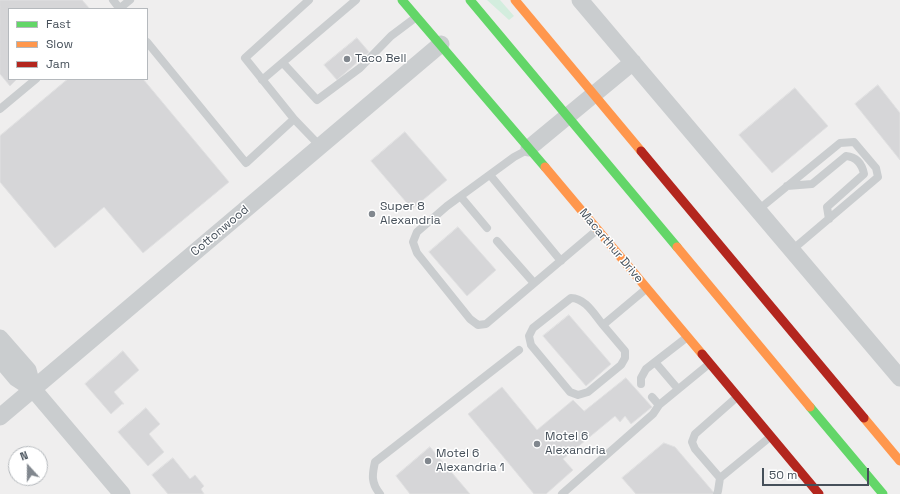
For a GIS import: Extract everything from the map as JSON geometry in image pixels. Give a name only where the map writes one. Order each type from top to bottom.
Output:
[{"type":"main road","name":"Macarthur Drive","points":[[402,0],[529,148],[819,494]]},
{"type":"main road","points":[[470,0],[883,494]]},
{"type":"main road","points":[[515,0],[900,461]]},
{"type":"street","points":[[580,0],[900,378]]},
{"type":"street","name":"Cottonwood","points":[[0,417],[441,44]]},
{"type":"street","points":[[529,148],[633,62]]},
{"type":"street","points":[[0,338],[28,370],[33,388]]},
{"type":"street","points":[[0,360],[16,378],[33,388],[122,494]]},
{"type":"lane","points":[[113,0],[119,8]]},
{"type":"lane","points":[[121,8],[130,0]]},
{"type":"lane","points":[[309,0],[245,58],[294,119],[320,146]]},
{"type":"lane","points":[[262,80],[356,0]]},
{"type":"lane","points":[[283,62],[317,100],[360,68],[391,36],[416,17]]},
{"type":"lane","points":[[148,43],[246,163],[294,119]]},
{"type":"lane","points":[[0,109],[35,80]]},
{"type":"lane","points":[[758,210],[840,143],[854,142],[876,168],[878,177],[792,250]]},
{"type":"lane","points":[[529,148],[514,157],[417,232],[413,242],[417,253],[470,319],[478,326],[486,324],[597,230]]},
{"type":"lane","points":[[787,186],[812,184],[846,156],[852,156],[863,167],[864,174],[827,207],[829,219]]},
{"type":"lane","points":[[490,175],[503,197],[539,241],[561,261]]},
{"type":"lane","points":[[461,197],[480,215],[487,228]]},
{"type":"lane","points":[[502,243],[518,259],[534,283]]},
{"type":"lane","points":[[603,324],[646,289]]},
{"type":"lane","points":[[571,298],[582,300],[603,324],[625,351],[625,358],[621,365],[588,392],[578,395],[570,392],[531,345],[529,336],[533,328],[571,298]]},
{"type":"lane","points":[[641,384],[641,378],[646,369],[687,337]]},
{"type":"lane","points":[[380,494],[375,488],[372,477],[375,462],[519,350]]},
{"type":"lane","points":[[655,362],[678,389]]},
{"type":"lane","points":[[562,494],[653,414],[659,405],[710,364]]},
{"type":"lane","points":[[652,397],[659,405]]},
{"type":"lane","points":[[720,478],[695,449],[692,442],[695,434],[737,397]]},
{"type":"lane","points":[[716,494],[720,478],[771,436]]},
{"type":"green space","points":[[487,0],[500,0],[514,16],[509,20]]},
{"type":"building","points":[[0,0],[82,0],[89,8],[8,8],[8,80],[16,80],[10,86],[0,74]]},
{"type":"building","name":"Taco Bell","points":[[357,38],[369,52],[337,80],[324,65]]},
{"type":"building","points":[[67,80],[144,80],[229,182],[143,253],[104,207],[55,248],[0,182],[0,136]]},
{"type":"building","points":[[878,85],[900,113],[900,160],[855,104]]},
{"type":"building","points":[[795,88],[828,126],[772,173],[739,135]]},
{"type":"building","points":[[405,132],[447,180],[412,209],[371,161]]},
{"type":"building","points":[[458,227],[496,270],[467,296],[429,252]]},
{"type":"building","points":[[569,315],[611,364],[586,386],[543,336]]},
{"type":"building","points":[[123,351],[139,370],[114,392],[124,404],[122,404],[111,414],[85,384]]},
{"type":"building","name":"Motel 6 Alexandria","points":[[626,378],[652,407],[631,424],[625,416],[620,422],[615,416],[563,459],[573,470],[546,494],[534,494],[468,414],[502,387],[537,430],[573,400],[584,411]]},
{"type":"building","points":[[146,408],[160,424],[149,434],[164,452],[148,466],[118,432]]},
{"type":"building","points":[[664,443],[675,447],[715,494],[636,494],[622,478]]},
{"type":"building","name":"Motel 6 Alexandria 1","points":[[430,447],[470,494],[410,494],[396,476]]},
{"type":"building","points":[[173,458],[190,479],[195,475],[204,486],[201,489],[204,494],[168,494],[152,475]]},
{"type":"traffic: fast","points":[[402,0],[545,167]]},
{"type":"traffic: fast","points":[[470,0],[677,247]]},
{"type":"traffic: fast","points":[[810,407],[883,494]]},
{"type":"traffic: slow","points":[[515,0],[641,151]]},
{"type":"traffic: slow","points":[[545,167],[702,354]]},
{"type":"traffic: slow","points":[[677,247],[810,407]]},
{"type":"traffic: slow","points":[[864,418],[900,461]]},
{"type":"traffic: jam","points":[[641,151],[864,418]]},
{"type":"traffic: jam","points":[[702,354],[819,494]]},
{"type":"place","name":"Taco Bell","points":[[347,59]]},
{"type":"place","name":"Super 8 Alexandria","points":[[372,214]]},
{"type":"place","name":"Motel 6 Alexandria","points":[[537,444]]},
{"type":"place","name":"Motel 6 Alexandria 1","points":[[428,461]]}]
